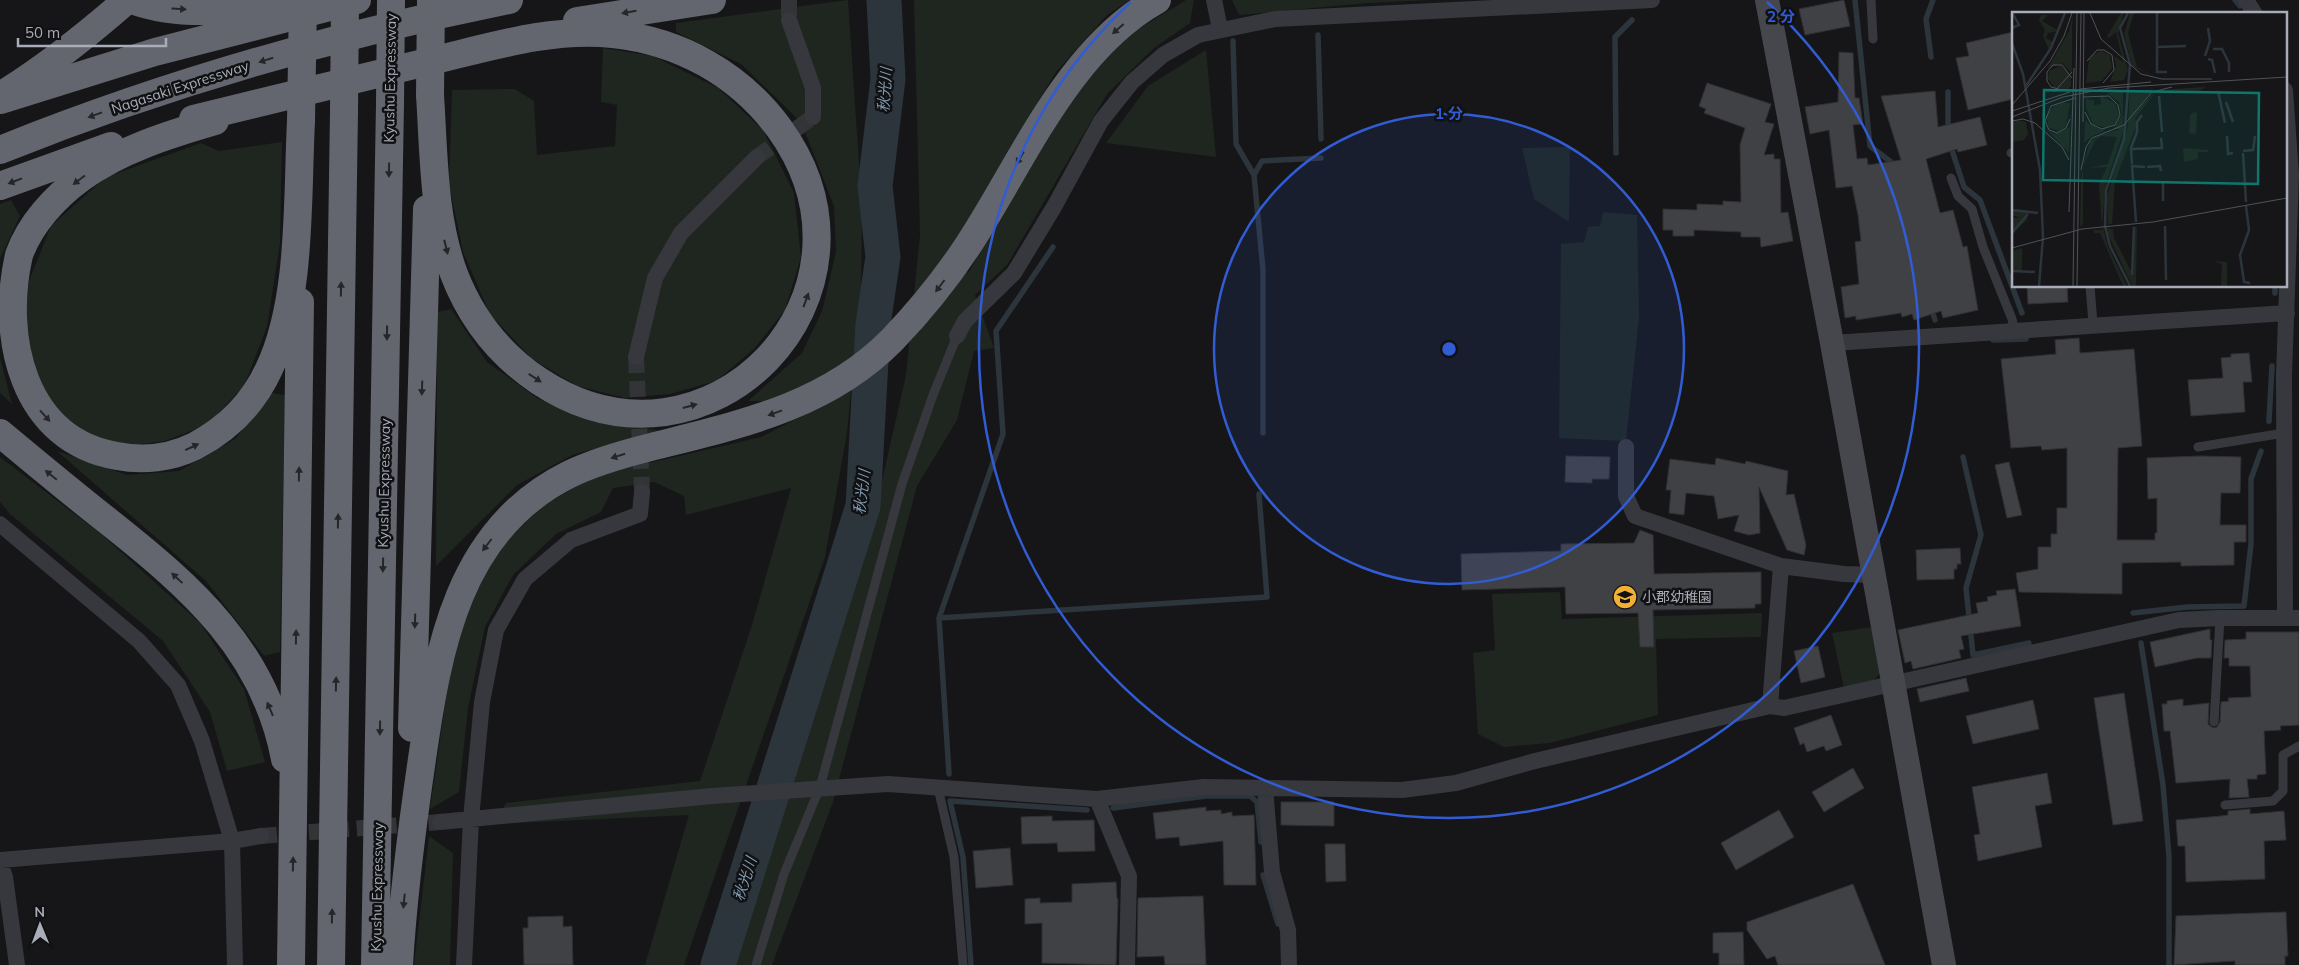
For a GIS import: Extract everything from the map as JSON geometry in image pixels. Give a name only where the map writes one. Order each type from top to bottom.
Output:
[{"type":"highway","points":[[0,96],[58,57],[128,0]]},
{"type":"highway","points":[[132,0],[145,5],[203,11],[238,9],[293,0]]},
{"type":"highway","points":[[291,965],[303,0]]},
{"type":"highway","points":[[331,965],[345,0]]},
{"type":"highway","points":[[0,101],[138,57],[357,0]]},
{"type":"highway","name":"Kyushu Expressway","points":[[376,965],[391,0]]},
{"type":"highway","points":[[409,852],[431,0]]},
{"type":"highway","name":"Nagasaki Expressway","points":[[0,150],[104,111],[194,81],[364,33],[509,0]]},
{"type":"highway","points":[[0,186],[194,119],[353,72],[492,38],[577,21],[712,0]]},
{"type":"highway","points":[[399,965],[409,852],[429,707],[443,641],[454,604],[468,576],[483,550],[500,528],[542,490],[594,463],[759,419],[820,394],[862,366],[890,342],[927,303],[968,246],[1030,142],[1070,81],[1108,38],[1128,20],[1157,0]]},
{"type":"highway","points":[[0,92],[74,68],[151,48],[234,31]]},
{"type":"highway","points":[[194,119],[512,42],[550,36],[582,33],[610,34],[640,38],[668,46],[718,70],[740,86],[776,124],[790,145],[809,190],[814,213],[816,259],[809,292],[792,329],[759,367],[740,382],[707,401],[687,407],[648,413],[606,410],[579,402],[551,388],[525,371],[503,352],[483,330],[456,278],[446,250],[440,220],[430,95]]},
{"type":"highway","points":[[302,121],[294,258],[286,320],[278,347],[258,392],[228,426],[189,449],[169,456],[147,459],[102,454],[63,434],[33,402],[21,383],[14,358],[10,331],[10,304],[13,278],[20,253],[44,212],[82,177],[132,150],[200,126],[492,38]]},
{"type":"highway","points":[[0,434],[147,551],[178,579],[226,629],[246,657],[274,719],[290,787],[293,825]]},
{"type":"street","points":[[1214,0],[1220,29]]},
{"type":"street","points":[[957,336],[965,321],[1014,273],[1054,207],[1101,121],[1132,82],[1163,56],[1198,35],[1276,19],[1652,0]]},
{"type":"street","points":[[1767,0],[1832,343],[1944,965]]},
{"type":"street","points":[[789,20],[813,88],[813,117]]},
{"type":"street","points":[[440,822],[817,788],[888,784],[1098,799],[1204,787],[1402,790],[1456,784],[1535,760],[1770,706],[1784,708],[2179,620],[2292,617],[2284,433],[2287,313],[2294,281],[2295,175],[2286,98]]},
{"type":"street","points":[[636,357],[655,278],[681,233],[757,157]]},
{"type":"street","points":[[1832,343],[2014,329],[2287,313]]},
{"type":"street","points":[[1626,447],[1626,496],[1635,516],[1781,566],[1844,574],[1873,575]]},
{"type":"street","points":[[464,965],[471,818],[482,702],[496,630],[525,579],[571,540],[640,514],[642,492]]},
{"type":"street","points":[[0,524],[139,641],[178,685],[202,741],[232,841],[235,965]]},
{"type":"street","points":[[1770,706],[1781,566]]},
{"type":"street","points":[[1265,788],[1272,872],[1288,930],[1289,965]]},
{"type":"street","points":[[1098,799],[1129,876],[1126,965]]},
{"type":"street","points":[[17,965],[6,877],[0,862],[232,841],[262,836]]},
{"type":"lane","points":[[1870,0],[1873,39]]},
{"type":"lane","points":[[1951,178],[1958,196],[1972,209],[1983,246],[2012,319],[2014,329]]},
{"type":"lane","points":[[2090,288],[2093,324]]},
{"type":"lane","points":[[756,965],[784,874],[817,788],[902,484],[933,395],[957,336]]},
{"type":"lane","points":[[2198,447],[2284,433]]},
{"type":"lane","points":[[2214,722],[2220,618]]},
{"type":"lane","points":[[2225,804],[2273,801],[2282,790],[2283,755],[2299,746]]},
{"type":"lane","points":[[938,788],[954,857],[963,965]]},
{"type":"shaded area","points":[[848,0],[862,208],[861,286],[847,433],[825,557],[684,965],[645,965],[689,815],[494,824],[506,803],[700,781],[752,625],[791,488],[686,515],[684,496],[654,482],[613,488],[601,512],[556,534],[513,575],[485,627],[468,708],[459,792],[430,809],[451,663],[468,605],[497,549],[543,506],[603,471],[658,461],[761,437],[831,401],[748,401],[802,353],[822,311],[836,252],[834,206],[801,122],[741,64],[676,32],[676,23]]},
{"type":"shaded area","points":[[914,0],[1130,0],[1107,15],[1056,72],[959,234],[968,273],[1078,89],[1127,36],[1186,0],[1194,0],[1190,23],[1154,48],[1107,94],[1007,265],[975,295],[994,348],[974,351],[957,420],[917,486],[833,802],[772,965],[734,965],[864,560],[906,375],[920,235]]},
{"type":"shaded area","points":[[1232,0],[1429,0],[1368,3],[1239,15]]},
{"type":"shaded area","points":[[603,48],[653,56],[718,88],[763,130],[794,193],[801,257],[785,310],[754,349],[716,381],[670,394],[625,398],[577,386],[531,358],[490,314],[463,252],[449,184],[452,90],[515,89],[534,101],[537,155],[615,146],[617,105],[601,102]]},
{"type":"shaded area","points":[[1206,50],[1216,157],[1106,143],[1148,86]]},
{"type":"shaded area","points":[[282,142],[280,243],[267,327],[244,386],[207,425],[165,441],[125,446],[92,437],[59,412],[35,377],[21,329],[29,281],[51,226],[106,177],[201,143],[219,151]]},
{"type":"shaded area","points":[[1570,147],[1569,222],[1534,199],[1522,148]]},
{"type":"shaded area","points":[[11,200],[20,216],[0,259],[0,204]]},
{"type":"shaded area","points":[[1603,212],[1637,215],[1639,317],[1626,441],[1559,438],[1561,244],[1584,242],[1588,227],[1600,226]]},
{"type":"shaded area","points":[[451,309],[487,362],[537,398],[582,417],[662,431],[572,455],[517,485],[436,566],[437,312]]},
{"type":"shaded area","points":[[0,358],[12,404],[0,393]]},
{"type":"shaded area","points":[[272,393],[285,395],[280,652],[264,656],[206,581],[57,451],[127,475],[179,471],[235,439]]},
{"type":"shaded area","points":[[0,457],[101,534],[200,623],[244,689],[265,762],[227,771],[210,712],[163,641],[10,514],[0,502]]},
{"type":"shaded area","points":[[1560,592],[1562,619],[1762,613],[1761,637],[1656,639],[1658,715],[1550,743],[1504,747],[1478,734],[1473,653],[1495,650],[1492,594]]},
{"type":"shaded area","points":[[1872,627],[1880,673],[1871,684],[1844,688],[1832,633]]},
{"type":"shaded area","points":[[429,836],[453,853],[450,965],[414,965]]},
{"type":"building","points":[[1844,0],[1850,26],[1805,35],[1799,9]]},
{"type":"building","points":[[2012,32],[2012,99],[1968,110],[1956,58],[1969,56],[1966,43]]},
{"type":"building","points":[[1839,52],[1853,53],[1855,98],[1859,98],[1863,124],[1853,125],[1857,159],[1867,158],[1868,165],[1901,160],[1881,96],[1935,91],[1938,127],[1980,117],[1987,145],[1958,152],[1957,149],[1926,159],[1940,213],[1953,210],[1963,247],[1967,246],[1978,310],[1943,318],[1941,311],[1914,320],[1912,314],[1902,317],[1901,313],[1856,320],[1856,316],[1845,318],[1841,287],[1859,284],[1855,242],[1861,241],[1858,215],[1852,186],[1836,188],[1829,130],[1810,134],[1805,107],[1838,102]]},
{"type":"building","points":[[1707,83],[1771,104],[1765,122],[1774,124],[1764,155],[1774,154],[1774,159],[1780,159],[1781,213],[1788,212],[1793,241],[1761,247],[1760,237],[1741,237],[1741,232],[1694,230],[1694,236],[1673,236],[1673,230],[1663,230],[1663,209],[1697,210],[1697,204],[1723,205],[1723,201],[1741,202],[1740,145],[1745,128],[1704,113],[1706,109],[1699,106]]},
{"type":"building","points":[[2027,288],[2067,288],[2068,302],[2028,304]]},
{"type":"building","points":[[2079,338],[2080,353],[2134,349],[2142,446],[2118,448],[2117,540],[2155,540],[2155,533],[2157,533],[2157,498],[2148,499],[2147,458],[2241,457],[2240,493],[2221,493],[2220,525],[2246,525],[2246,542],[2234,542],[2234,565],[2181,566],[2181,562],[2122,563],[2122,594],[2019,592],[2016,573],[2038,569],[2038,547],[2051,547],[2051,534],[2057,534],[2057,508],[2067,508],[2067,448],[2042,450],[2041,446],[2011,448],[2001,359],[2056,354],[2055,340]]},
{"type":"building","points":[[2249,353],[2252,382],[2243,382],[2245,412],[2191,416],[2188,380],[2223,378],[2221,358],[2231,357],[2231,354]]},
{"type":"building","points":[[1566,456],[1610,457],[1609,479],[1592,479],[1592,483],[1565,482]]},
{"type":"building","points":[[1716,458],[1745,464],[1746,461],[1788,471],[1786,495],[1794,494],[1806,545],[1804,555],[1787,550],[1759,487],[1760,533],[1749,535],[1734,531],[1739,515],[1718,519],[1714,496],[1686,493],[1684,515],[1669,513],[1671,490],[1666,490],[1670,459],[1715,465]]},
{"type":"building","points":[[2009,462],[2022,515],[2007,518],[1995,465]]},
{"type":"building","points":[[1640,530],[1653,535],[1654,574],[1761,572],[1761,604],[1755,604],[1755,608],[1653,610],[1654,647],[1640,647],[1638,613],[1566,614],[1565,587],[1462,590],[1461,554],[1561,551],[1561,544],[1634,543]]},
{"type":"building","points":[[1960,548],[1961,564],[1957,564],[1957,569],[1954,569],[1954,579],[1917,580],[1916,550]]},
{"type":"building","points":[[2015,589],[2021,626],[1961,636],[1964,649],[1959,650],[1961,658],[1913,669],[1911,661],[1905,663],[1898,630],[1978,613],[1976,603],[1988,601],[1987,597],[1997,595],[1996,591]]},
{"type":"building","points":[[2210,629],[2210,640],[2212,640],[2211,658],[2197,658],[2155,667],[2150,642]]},
{"type":"building","points":[[2246,632],[2299,632],[2299,725],[2280,726],[2281,730],[2264,731],[2266,774],[2257,775],[2257,779],[2247,779],[2249,797],[2229,798],[2230,779],[2176,783],[2170,731],[2164,731],[2162,704],[2167,704],[2167,701],[2183,699],[2183,706],[2209,703],[2208,724],[2213,728],[2217,727],[2220,722],[2221,702],[2229,701],[2228,698],[2251,697],[2250,666],[2229,666],[2229,658],[2224,658],[2225,640],[2246,639]]},
{"type":"building","points":[[1818,646],[1825,677],[1801,683],[1794,651]]},
{"type":"building","points":[[1966,678],[1969,691],[1920,702],[1917,689]]},
{"type":"building","points":[[2124,693],[2143,821],[2113,825],[2094,698]]},
{"type":"building","points":[[2033,700],[2039,729],[1973,744],[1966,716]]},
{"type":"building","points":[[1831,715],[1842,745],[1826,751],[1824,746],[1807,752],[1804,743],[1800,745],[1794,728]]},
{"type":"building","points":[[1853,768],[1864,788],[1824,812],[1812,792]]},
{"type":"building","points":[[2047,773],[2052,803],[2035,806],[2042,847],[1978,861],[1974,835],[1980,834],[1972,787]]},
{"type":"building","points":[[1281,802],[1334,802],[1334,826],[1281,825]]},
{"type":"building","points":[[1206,807],[1206,811],[1221,810],[1221,814],[1232,812],[1232,816],[1254,815],[1256,885],[1224,885],[1223,841],[1180,846],[1179,837],[1156,839],[1153,813]]},
{"type":"building","points":[[2250,809],[2250,814],[2284,811],[2286,840],[2264,841],[2265,879],[2186,882],[2185,846],[2178,846],[2176,820],[2228,815],[2228,811]]},
{"type":"building","points":[[1779,810],[1794,837],[1736,870],[1721,843]]},
{"type":"building","points":[[1052,816],[1052,821],[1094,820],[1095,851],[1058,852],[1057,843],[1022,844],[1021,817]]},
{"type":"building","points":[[1325,844],[1345,844],[1346,881],[1326,882]]},
{"type":"building","points":[[1010,848],[1013,885],[976,888],[973,851]]},
{"type":"building","points":[[1116,882],[1118,899],[1116,965],[1042,963],[1042,923],[1025,924],[1025,899],[1040,898],[1040,903],[1072,902],[1072,884]]},
{"type":"building","points":[[1853,884],[1885,965],[1778,965],[1775,956],[1767,959],[1747,930],[1747,922]]},
{"type":"building","points":[[1203,896],[1206,965],[1165,965],[1164,956],[1137,957],[1138,898]]},
{"type":"building","points":[[2286,912],[2288,956],[2285,956],[2285,965],[2235,965],[2235,961],[2174,965],[2176,916]]},
{"type":"building","points":[[563,916],[563,927],[572,926],[573,965],[524,965],[523,928],[528,928],[528,917]]},
{"type":"building","points":[[1743,932],[1744,965],[1719,965],[1719,953],[1713,953],[1713,933]]},
{"type":"waterway","name":"秋光川","points":[[718,965],[863,506],[873,324],[883,257],[875,186],[888,79],[884,0]]},
{"type":"waterway","points":[[1855,0],[1870,146],[1891,162],[1893,169]]},
{"type":"waterway","points":[[1931,57],[1926,19],[1933,0]]},
{"type":"waterway","points":[[2235,0],[2240,6]]},
{"type":"waterway","points":[[1616,153],[1615,37],[1632,20]]},
{"type":"waterway","points":[[1318,35],[1321,139]]},
{"type":"waterway","points":[[1233,41],[1236,144],[1254,175],[1263,270],[1263,433]]},
{"type":"waterway","points":[[1948,92],[1948,132]]},
{"type":"waterway","points":[[1950,144],[1964,187],[1980,200],[2012,286]]},
{"type":"waterway","points":[[1254,175],[1262,161],[1321,158]]},
{"type":"waterway","points":[[939,618],[1003,434],[996,331],[1053,247]]},
{"type":"waterway","points":[[2013,288],[2022,313]]},
{"type":"waterway","points":[[2275,288],[2275,293]]},
{"type":"waterway","points":[[1931,308],[1935,320]]},
{"type":"waterway","points":[[1993,340],[2026,339]]},
{"type":"waterway","points":[[2269,421],[2272,366]]},
{"type":"waterway","points":[[2133,613],[2187,607],[2244,606],[2251,544],[2251,479],[2261,451]]},
{"type":"waterway","points":[[1963,457],[1981,535],[1966,588],[1973,655],[2029,643]]},
{"type":"waterway","points":[[949,774],[939,618],[1267,597],[1259,494]]},
{"type":"waterway","points":[[2141,643],[2163,785],[2169,857],[2169,965]]},
{"type":"waterway","points":[[1113,808],[1206,796],[1250,796],[1257,802],[1261,842]]},
{"type":"waterway","points":[[971,965],[963,857],[950,801],[1087,810]]},
{"type":"waterway","points":[[1263,875],[1278,924]]},
{"type":"tunnel","points":[[789,0],[789,20]]},
{"type":"tunnel","points":[[757,157],[813,117]]},
{"type":"tunnel","points":[[636,357],[642,492]]},
{"type":"tunnel","points":[[261,836],[440,822]]},
{"type":"place","name":"小郡幼稚園","points":[[1625,597]]}]
